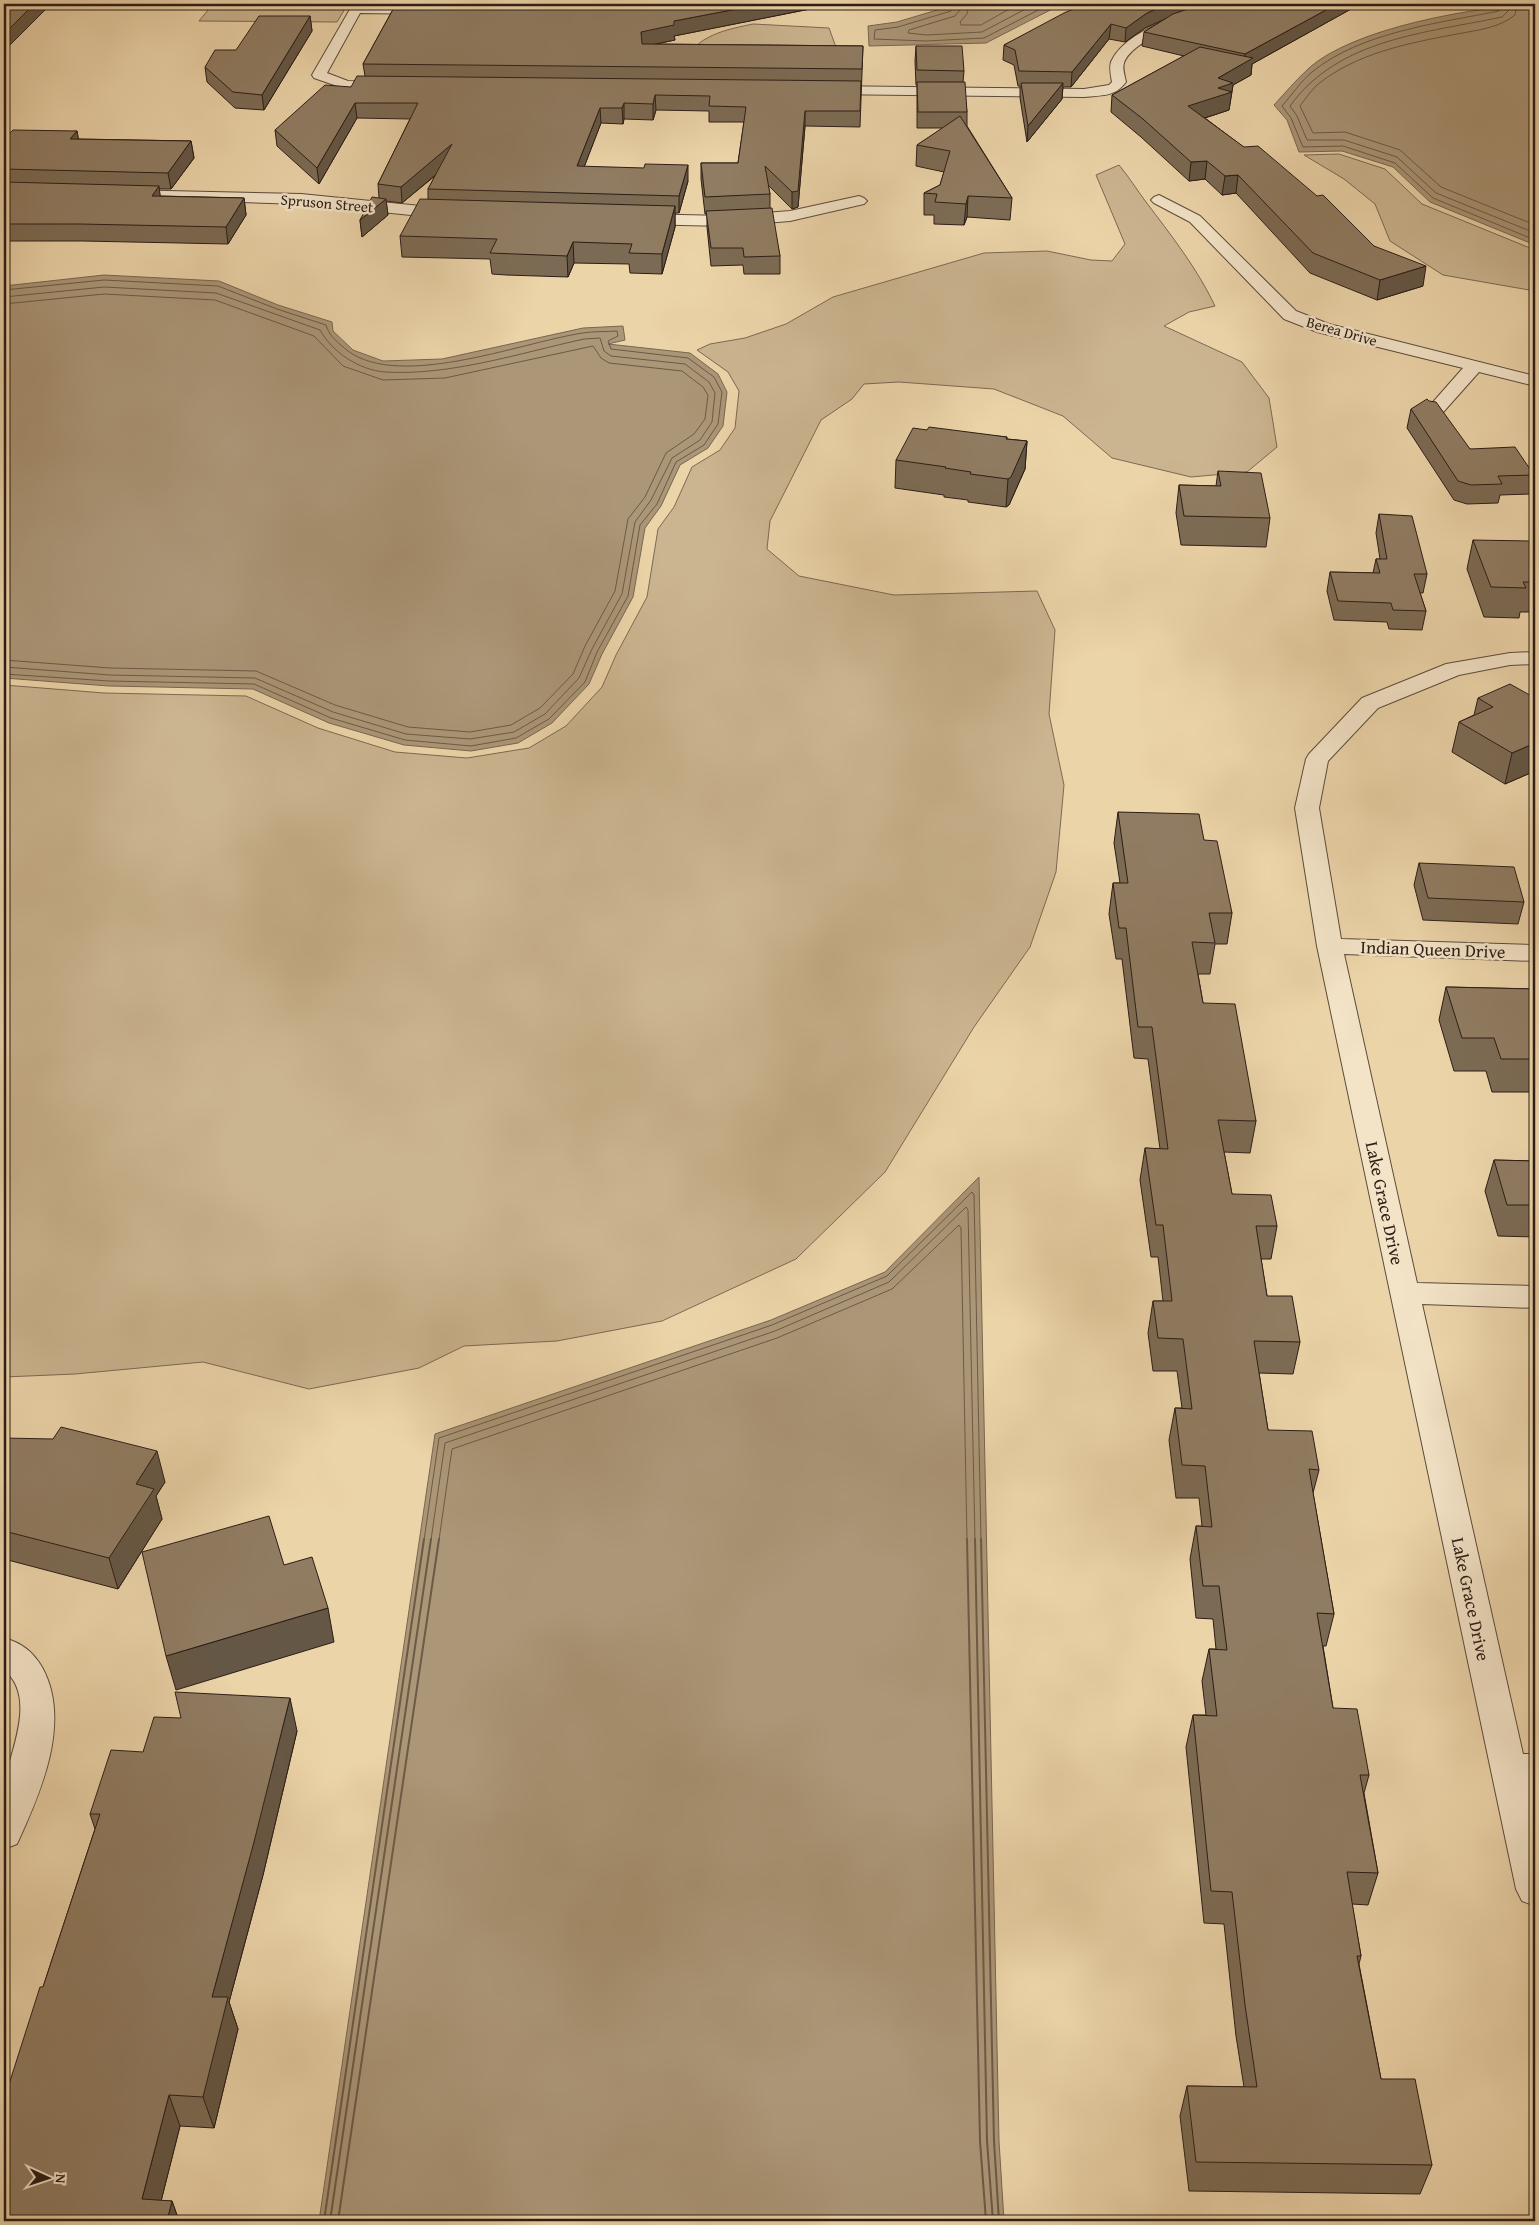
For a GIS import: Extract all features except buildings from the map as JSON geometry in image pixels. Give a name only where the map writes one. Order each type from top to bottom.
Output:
[{"type":"street","points":[[805,90],[1084,93],[1113,89],[1119,82],[1117,63],[1130,46],[1154,32],[1223,4]]},
{"type":"street","points":[[406,86],[346,85],[319,75],[358,7],[442,10]]},
{"type":"street","name":"Spruson Street","points":[[113,194],[302,199],[439,214],[469,214]]},
{"type":"street","name":"Berea Drive","points":[[1159,200],[1195,219],[1290,315],[1323,328],[1535,381]]},
{"type":"street","points":[[627,218],[726,221],[790,216],[859,201]]},
{"type":"street","points":[[1432,414],[1475,366]]},
{"type":"street","name":"Lake Grace Drive","points":[[1535,658],[1510,659],[1454,669],[1370,703],[1317,759],[1307,808],[1330,946],[1404,1293],[1522,1770],[1535,1889]]},
{"type":"street","name":"Indian Queen Drive","points":[[1330,946],[1535,952]]},
{"type":"street","points":[[1404,1293],[1535,1297]]},
{"type":"street","points":[[4,1652],[21,1664],[35,1687],[39,1719],[34,1748],[4,1832]]},
{"type":"shaded area","points":[[213,4],[348,4],[337,22],[199,21]]},
{"type":"shaded area","points":[[753,24],[829,28],[837,50],[697,45],[716,34]]},
{"type":"shaded area","points":[[1339,154],[1385,169],[1422,204],[1535,250],[1535,291],[1443,275],[1390,241],[1375,204],[1344,179],[1304,155]]},
{"type":"shaded area","points":[[1119,165],[1183,252],[1215,306],[1189,312],[1164,326],[1242,362],[1269,398],[1277,447],[1247,472],[1191,477],[1112,458],[1063,416],[994,389],[899,382],[864,384],[852,399],[821,420],[770,521],[767,549],[799,576],[894,595],[1037,591],[1055,630],[1049,714],[1064,785],[1056,872],[1030,947],[974,1027],[885,1172],[796,1259],[662,1321],[557,1341],[464,1346],[419,1368],[309,1389],[203,1362],[75,1374],[4,1377],[4,685],[104,693],[246,696],[318,728],[395,752],[467,758],[529,748],[566,726],[602,687],[616,655],[647,597],[658,529],[674,507],[692,467],[720,450],[735,428],[739,391],[728,372],[697,350],[710,344],[745,338],[786,324],[833,297],[984,253],[1047,251],[1091,260],[1112,261],[1125,244],[1096,175]]},
{"type":"water","points":[[957,4],[1062,4],[986,43],[869,46],[868,26],[897,22]]},
{"type":"water","points":[[1535,4],[1535,245],[1430,202],[1393,167],[1342,151],[1299,152],[1287,120],[1274,105],[1308,69],[1328,55],[1354,42],[1383,31],[1448,15]]},
{"type":"water","points":[[104,275],[219,281],[278,305],[332,322],[333,331],[353,350],[383,361],[442,359],[583,328],[623,326],[625,340],[608,344],[690,353],[718,374],[727,392],[723,426],[708,448],[680,465],[661,506],[645,528],[633,597],[602,654],[589,684],[552,723],[518,743],[471,751],[404,745],[329,723],[253,689],[109,686],[4,678],[4,472],[6,462],[4,459],[4,286]]},
{"type":"water","points":[[979,1177],[999,2141],[1004,2221],[319,2221],[435,1434],[771,1320],[885,1272]]}]
